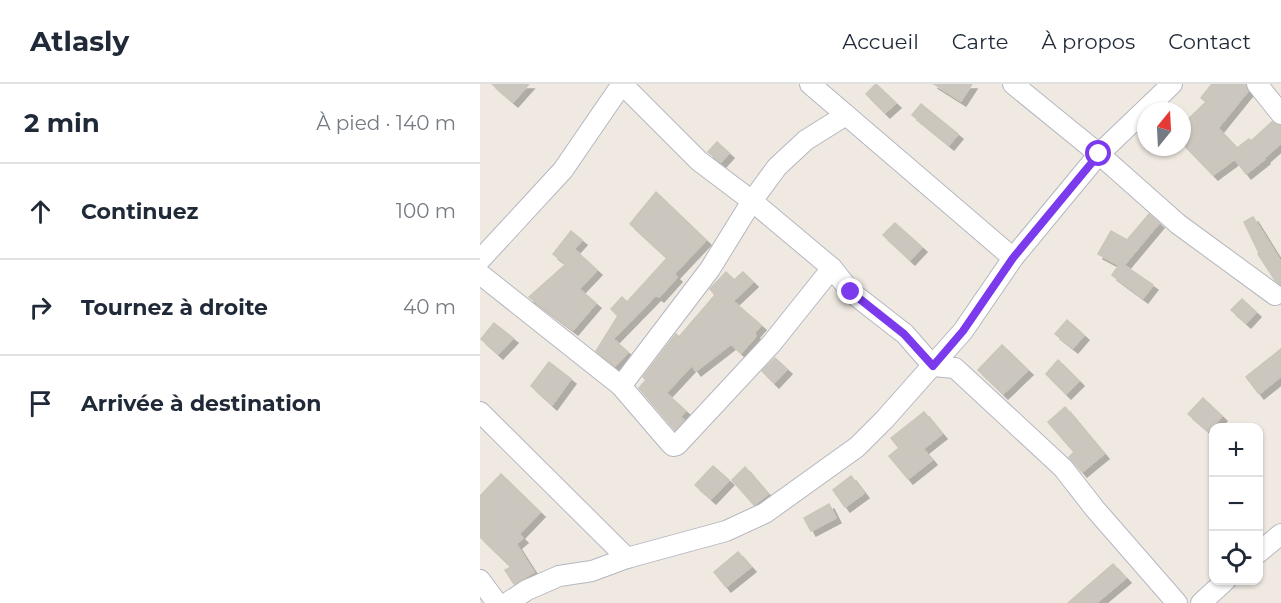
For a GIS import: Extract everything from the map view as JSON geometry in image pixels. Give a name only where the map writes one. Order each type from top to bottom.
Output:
[{"type":"street","points":[[480,260],[563,170],[622,84],[699,161],[752,201],[832,268],[851,292],[904,334],[933,366],[955,368],[1063,468],[1095,509],[1177,603]]},
{"type":"street","points":[[810,84],[1013,258]]},
{"type":"street","points":[[1013,84],[1099,154],[1178,224],[1275,296]]},
{"type":"street","points":[[507,603],[527,590],[559,576],[592,571],[627,558],[726,531],[765,513],[856,447],[963,331],[1013,258],[1099,154],[1172,84]]},
{"type":"street","points":[[1257,84],[1281,114]]},
{"type":"street","points":[[621,386],[710,270],[752,201],[777,168],[806,140],[846,115]]},
{"type":"street","points":[[480,274],[621,386],[675,446],[772,343],[832,268]]},
{"type":"street","points":[[480,412],[627,558]]},
{"type":"street","points":[[1263,549],[1281,534]]},
{"type":"street","points":[[480,580],[497,603]]},
{"type":"street","points":[[1201,603],[1221,585]]},
{"type":"building","points":[[492,84],[529,84],[513,102]]},
{"type":"building","points":[[876,84],[896,103],[885,113],[866,94]]},
{"type":"building","points":[[934,84],[972,84],[961,101]]},
{"type":"building","points":[[1212,84],[1245,84],[1248,91],[1218,128],[1237,148],[1249,139],[1251,141],[1272,122],[1281,126],[1281,143],[1246,174],[1235,159],[1213,175],[1191,152],[1191,116],[1206,102],[1201,98]]},
{"type":"building","points":[[921,104],[958,134],[949,145],[912,115]]},
{"type":"building","points":[[717,142],[729,153],[721,162],[708,152]]},
{"type":"building","points":[[656,192],[706,240],[674,274],[677,277],[659,297],[656,295],[613,339],[628,352],[615,366],[596,351],[618,316],[611,309],[622,297],[627,302],[667,258],[630,224]]},
{"type":"building","points":[[1149,214],[1159,223],[1124,265],[1153,285],[1143,298],[1112,275],[1119,265],[1098,254],[1111,231],[1127,240]]},
{"type":"building","points":[[1253,217],[1281,262],[1281,285],[1275,280],[1258,254],[1244,222]]},
{"type":"building","points":[[895,223],[922,247],[910,260],[883,235]]},
{"type":"building","points":[[571,231],[582,240],[574,249],[597,270],[579,289],[596,303],[573,330],[529,297],[566,264],[553,254]]},
{"type":"building","points":[[726,272],[734,280],[743,272],[753,282],[733,301],[761,325],[754,333],[756,336],[741,353],[731,344],[696,371],[692,365],[666,393],[686,411],[680,417],[684,420],[675,430],[639,388],[646,380],[643,377],[676,334],[679,337],[715,295],[710,289]]},
{"type":"building","points":[[1242,299],[1256,312],[1246,323],[1231,310]]},
{"type":"building","points":[[1067,320],[1084,335],[1073,348],[1055,334]]},
{"type":"building","points":[[494,323],[513,338],[498,354],[481,339]]},
{"type":"building","points":[[1002,345],[1028,370],[1003,394],[978,370]]},
{"type":"building","points":[[1281,349],[1281,376],[1259,394],[1246,377]]},
{"type":"building","points":[[775,358],[787,369],[774,383],[762,371]]},
{"type":"building","points":[[1058,360],[1079,381],[1066,394],[1046,374]]},
{"type":"building","points":[[549,362],[571,379],[552,405],[531,386]]},
{"type":"building","points":[[1203,398],[1222,416],[1215,423],[1209,423],[1208,431],[1188,414]]},
{"type":"building","points":[[1065,407],[1104,454],[1082,472],[1069,457],[1074,452],[1048,422]]},
{"type":"building","points":[[924,412],[942,434],[923,449],[932,460],[908,479],[889,456],[899,448],[891,438]]},
{"type":"building","points":[[713,466],[729,480],[711,499],[695,485]]},
{"type":"building","points":[[745,467],[768,494],[754,505],[732,480]]},
{"type":"building","points":[[501,474],[540,512],[519,534],[523,538],[516,544],[534,572],[514,584],[505,570],[511,567],[480,537],[480,496]]},
{"type":"building","points":[[851,476],[864,493],[845,507],[833,490]]},
{"type":"building","points":[[829,504],[836,518],[811,531],[804,518]]},
{"type":"building","points":[[738,552],[751,567],[726,587],[714,572]]},
{"type":"building","points":[[1113,564],[1126,578],[1096,603],[1068,603]]},
{"type":"route","points":[[851,292],[904,334],[933,366],[963,331],[1013,258],[1099,154]]}]
